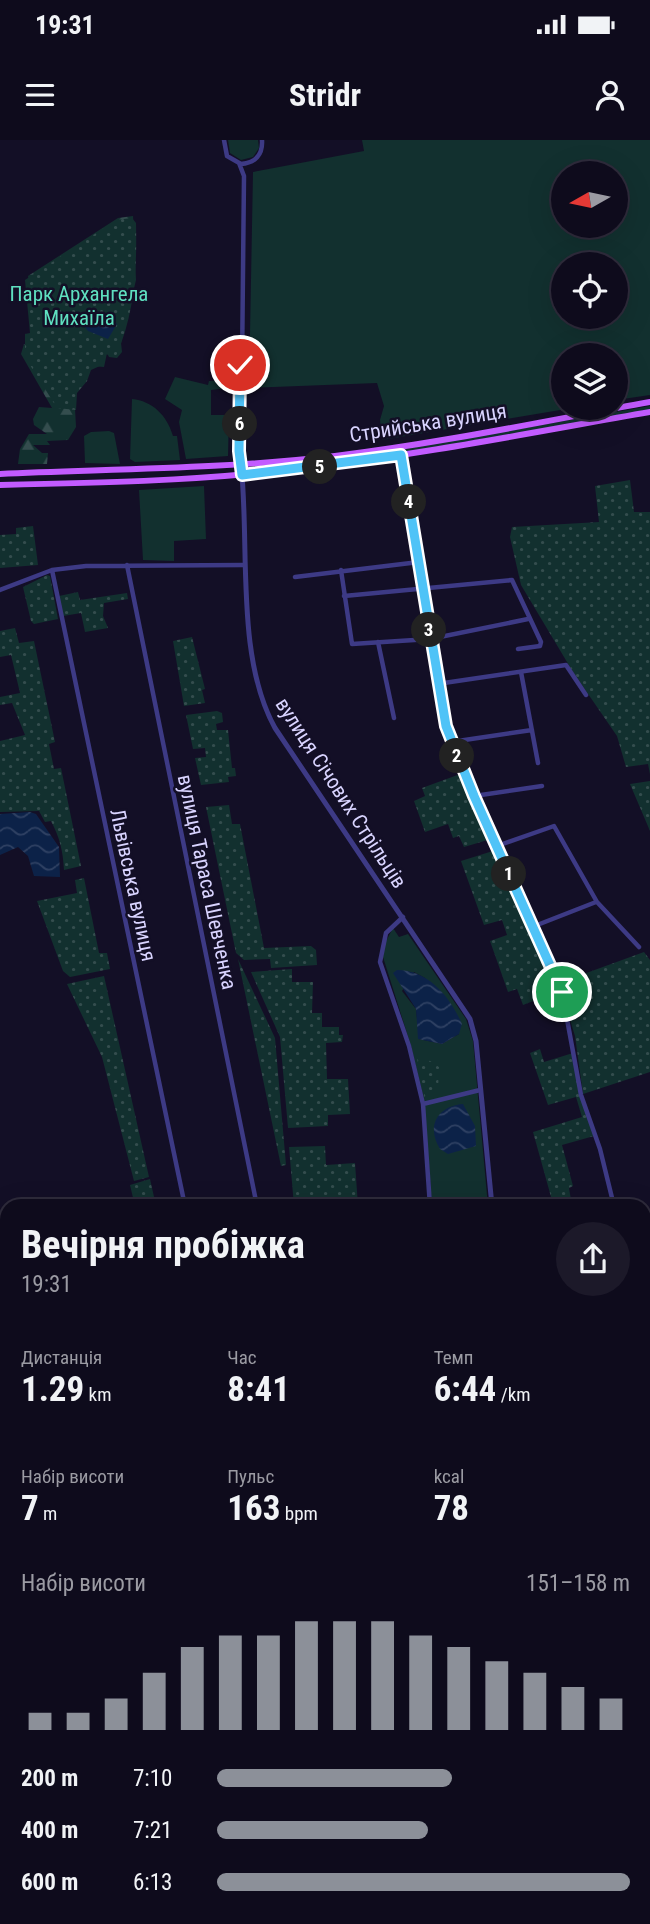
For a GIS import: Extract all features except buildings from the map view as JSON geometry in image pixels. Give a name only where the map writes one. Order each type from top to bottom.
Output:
[{"type":"main road","name":"Стрийська вулиця","points":[[0,474],[241,464],[396,448],[650,402]]},
{"type":"main road","name":"Стрийська вулиця","points":[[0,485],[242,475],[401,455],[650,412]]},
{"type":"main road","points":[[80,472],[81,483]]},
{"type":"street","points":[[224,140],[228,156],[239,163],[244,176],[241,464]]},
{"type":"street","points":[[262,140],[262,149]]},
{"type":"street","points":[[244,176],[267,140]]},
{"type":"street","points":[[239,163],[253,161]]},
{"type":"street","points":[[401,455],[437,684],[451,742],[562,992],[581,1095],[600,1149],[612,1199]]},
{"type":"street","name":"вулиця Січових Стрільців","points":[[241,464],[244,565],[257,678],[265,710],[470,1019],[476,1041],[491,1199]]},
{"type":"street","points":[[295,577],[419,562]]},
{"type":"street","points":[[0,590],[52,570],[127,565],[244,565]]},
{"type":"street","name":"вулиця Тараса Шевченка","points":[[127,565],[256,1199]]},
{"type":"street","name":"Львівська вулиця","points":[[52,570],[184,1199]]},
{"type":"street","points":[[341,570],[352,644],[430,639],[528,619]]},
{"type":"street","points":[[344,596],[512,580],[541,645],[517,649]]},
{"type":"street","points":[[378,642],[394,718]]},
{"type":"street","points":[[437,684],[566,665],[586,695]]},
{"type":"street","points":[[521,672],[538,763]]},
{"type":"street","points":[[451,742],[532,730]]},
{"type":"street","points":[[474,796],[542,786]]},
{"type":"street","points":[[497,846],[554,826],[597,902],[639,947]]},
{"type":"street","points":[[532,927],[597,902]]},
{"type":"street","name":"вулиця Січових Стрільців","points":[[403,917],[386,933],[380,962],[406,1039],[423,1104],[430,1199]]},
{"type":"street","points":[[423,1104],[480,1090]]},
{"type":"green space","points":[[228,140],[258,140],[259,148],[253,157],[241,160],[230,153]]},
{"type":"green space","points":[[362,140],[650,140],[650,395],[628,398],[628,343],[551,343],[551,412],[382,440],[380,420],[384,406],[377,383],[249,388],[253,172],[364,151]]},
{"type":"green space","name":"Парк Архангела Михаїла","points":[[133,216],[136,280],[121,343],[122,352],[117,358],[109,357],[107,353],[104,367],[92,366],[74,391],[76,427],[68,440],[47,441],[50,445],[33,445],[42,453],[48,453],[47,464],[18,464],[20,449],[29,434],[47,434],[34,425],[33,419],[39,407],[52,408],[21,354],[24,344],[42,360],[28,276],[118,218]]},
{"type":"green space","name":"Парк Архангела Михаїла","points":[[132,218],[136,223],[134,291],[116,356],[104,354],[102,365],[91,370],[87,381],[77,393],[76,410],[57,408],[25,357],[25,334],[30,333],[25,280],[116,220]]},
{"type":"green space","points":[[175,377],[208,385],[209,381],[229,380],[229,388],[211,390],[211,415],[229,415],[228,456],[186,459],[179,422],[182,410],[165,399]]},
{"type":"green space","points":[[132,399],[152,406],[163,416],[173,436],[177,436],[180,460],[135,462],[130,459]]},
{"type":"green space","points":[[650,406],[650,410],[628,414],[628,410]]},
{"type":"green space","points":[[570,420],[592,420],[400,453],[260,470],[260,467],[399,450]]},
{"type":"green space","points":[[91,432],[114,433],[120,464],[85,463],[84,436]]},
{"type":"green space","points":[[630,480],[634,512],[650,512],[650,774],[648,764],[626,767],[617,736],[573,672],[521,585],[510,537],[512,527],[599,522],[595,486]]},
{"type":"green space","points":[[204,486],[206,539],[174,541],[174,561],[143,560],[139,490]]},
{"type":"green space","points":[[33,526],[38,565],[0,568],[0,535],[16,534],[16,528]]},
{"type":"green space","points":[[50,576],[58,619],[34,624],[23,587]]},
{"type":"green space","points":[[78,592],[80,600],[127,593],[128,599],[104,603],[103,616],[108,628],[85,632],[81,613],[63,616],[59,596]]},
{"type":"green space","points":[[15,628],[19,643],[34,641],[55,742],[49,744],[54,769],[61,768],[81,866],[64,870],[57,833],[51,821],[45,822],[39,811],[0,812],[0,741],[25,735],[12,703],[0,705],[0,697],[20,693],[11,655],[0,657],[0,631]]},
{"type":"green space","points":[[192,637],[205,689],[202,690],[205,703],[184,706],[173,641]]},
{"type":"green space","points":[[217,711],[222,713],[223,722],[216,724],[217,730],[228,730],[232,768],[235,768],[236,776],[228,777],[229,782],[201,785],[195,758],[206,757],[205,748],[193,749],[186,715]]},
{"type":"green space","points":[[463,773],[491,839],[464,847],[459,836],[453,838],[448,824],[425,832],[414,801],[425,796],[422,788]]},
{"type":"green space","points":[[650,781],[650,831],[630,784]]},
{"type":"green space","points":[[229,805],[232,824],[240,824],[264,948],[311,946],[316,950],[317,965],[271,968],[270,959],[244,960],[236,953],[206,807]]},
{"type":"green space","points":[[496,850],[559,991],[523,1005],[517,989],[508,992],[490,941],[507,935],[502,920],[484,925],[461,861]]},
{"type":"green space","points":[[84,878],[99,953],[107,953],[110,969],[70,977],[63,971],[37,901],[77,893],[75,880]]},
{"type":"green space","points":[[393,928],[399,937],[408,934],[466,1019],[473,1041],[487,1199],[431,1199],[424,1100],[411,1046],[383,957],[385,943]],"holes":[[[414,972],[425,978],[459,1034],[442,1044],[419,1039],[416,1009],[402,991]]]},
{"type":"green space","points":[[644,952],[650,960],[650,1072],[583,1094],[575,1036],[559,983]]},
{"type":"green space","points":[[238,959],[275,1038],[286,1165],[281,1166]]},
{"type":"green space","points":[[292,969],[292,982],[313,982],[312,1013],[322,1013],[322,1027],[339,1027],[339,1035],[343,1035],[342,1042],[326,1043],[327,1079],[348,1079],[350,1114],[328,1115],[328,1126],[288,1128],[280,1037],[251,972]]},
{"type":"green space","points":[[104,976],[149,1177],[134,1181],[102,1057],[67,984]]},
{"type":"green space","points":[[540,1049],[544,1062],[573,1053],[580,1094],[594,1136],[562,1145],[573,1186],[569,1188],[571,1199],[552,1199],[533,1132],[582,1117],[576,1097],[548,1105],[530,1053]]},
{"type":"green space","points":[[417,1058],[430,1061],[439,1067],[438,1091],[434,1097],[425,1100]]},
{"type":"green space","points":[[325,1146],[326,1165],[355,1163],[358,1199],[293,1199],[289,1147]]},
{"type":"green space","points":[[150,1179],[154,1199],[133,1199],[130,1185]]},
{"type":"water","points":[[103,316],[117,324],[108,339],[88,331],[85,327],[88,319]]},
{"type":"water","points":[[0,814],[36,814],[59,847],[60,877],[34,876],[28,856],[18,847],[0,855]]},
{"type":"water","points":[[397,970],[419,975],[445,995],[462,1024],[459,1034],[442,1044],[418,1039],[416,1009],[393,973]]},
{"type":"water","points":[[463,1104],[475,1126],[476,1146],[448,1154],[440,1149],[436,1141],[436,1119],[446,1109]]},
{"type":"route","points":[[240,365],[239,451],[242,475],[401,455],[446,726],[474,796],[562,992]]}]
